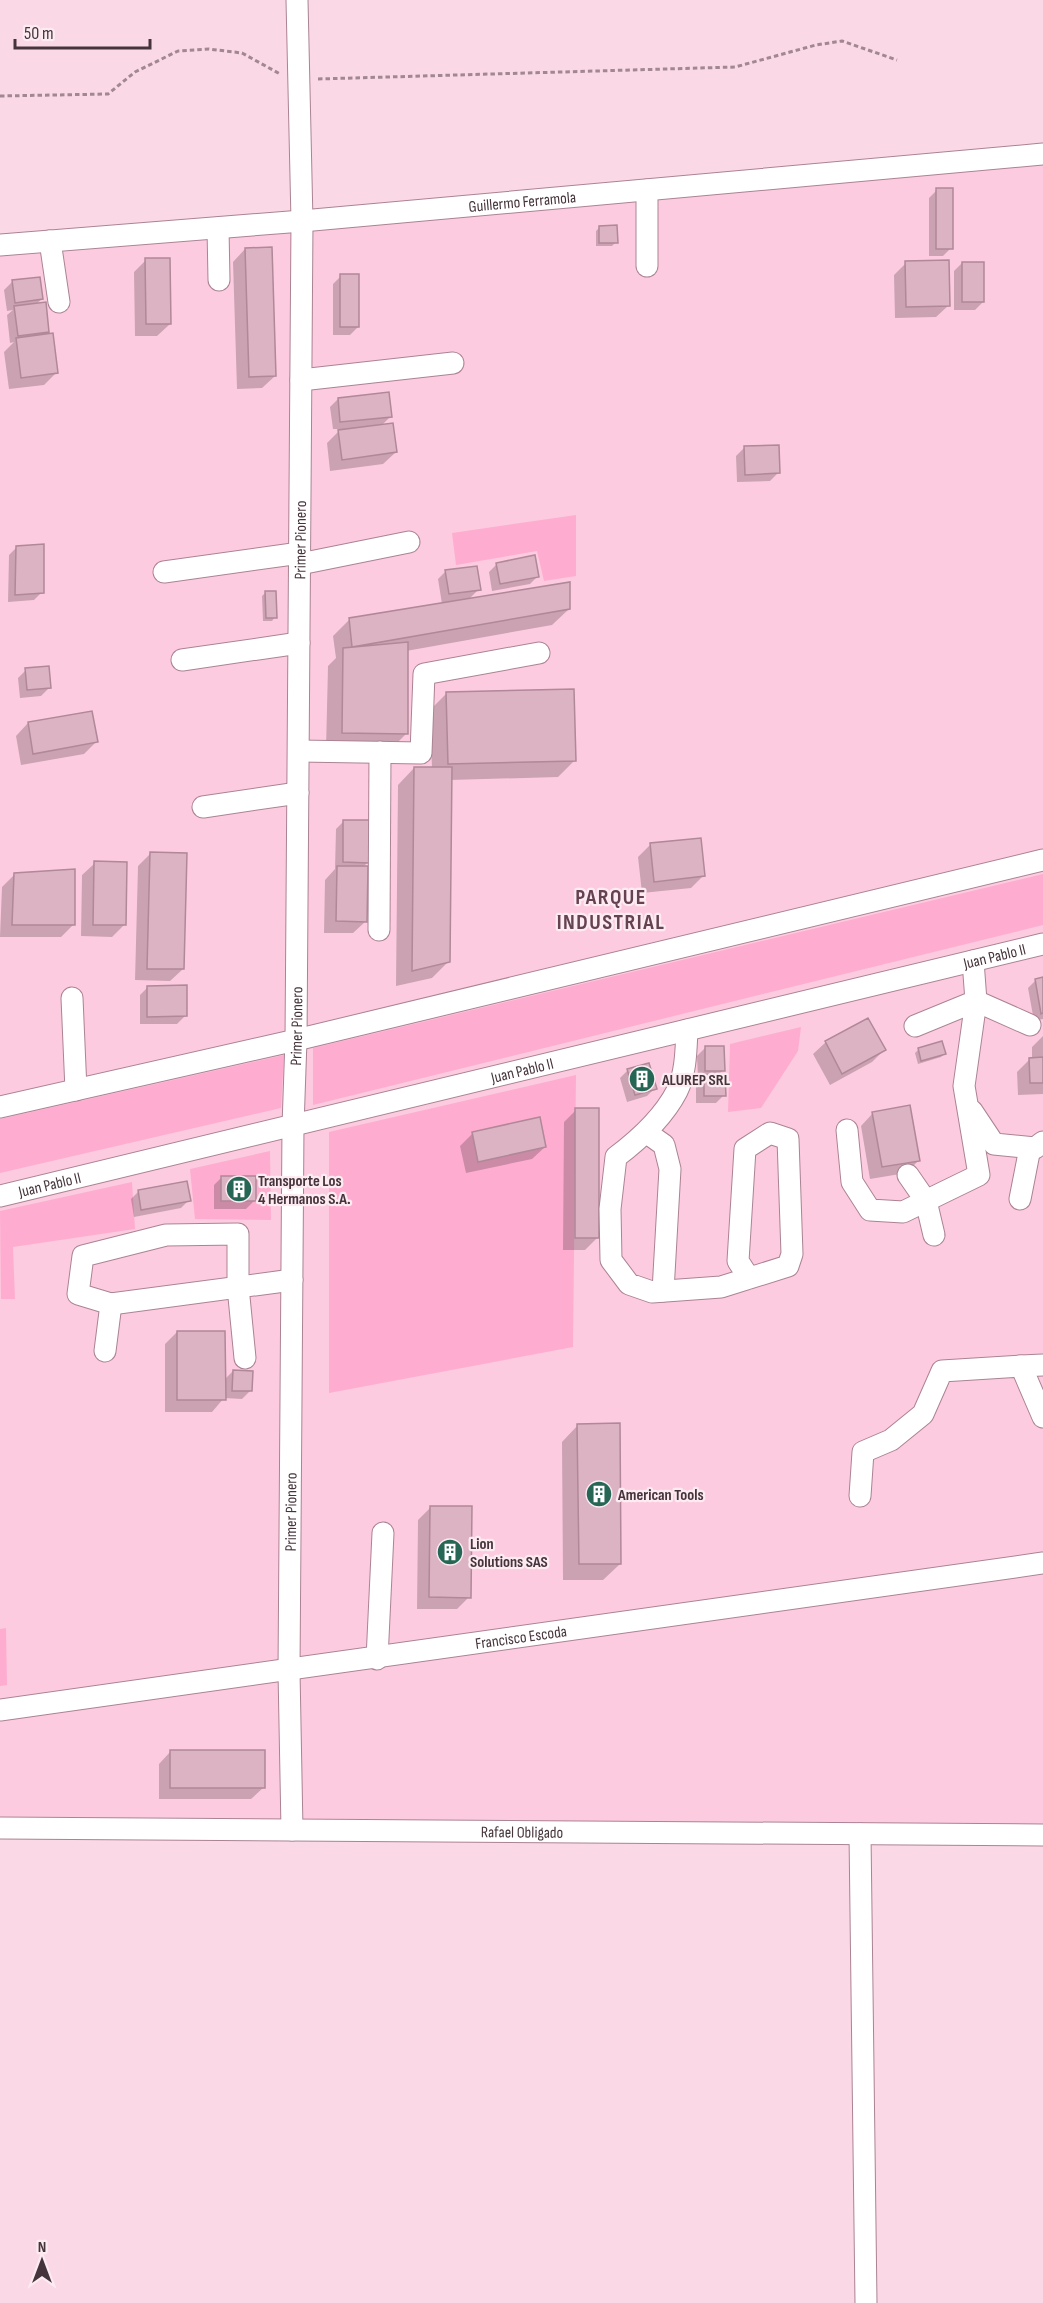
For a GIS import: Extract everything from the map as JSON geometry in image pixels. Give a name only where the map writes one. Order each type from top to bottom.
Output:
[{"type":"street","name":"Primer Pionero","points":[[292,1830],[289,1671],[302,221],[297,0]]},
{"type":"street","name":"Guillermo Ferramola","points":[[0,244],[302,221],[1043,154]]},
{"type":"street","points":[[646,190],[647,266]]},
{"type":"street","points":[[218,228],[219,280]]},
{"type":"street","points":[[50,241],[59,302]]},
{"type":"street","points":[[301,380],[453,363]]},
{"type":"street","points":[[164,572],[300,559],[409,542]]},
{"type":"street","points":[[182,660],[299,644]]},
{"type":"street","points":[[299,751],[421,753],[424,674],[539,653]]},
{"type":"street","points":[[379,930],[380,752]]},
{"type":"street","points":[[203,807],[298,793]]},
{"type":"street","points":[[0,1107],[296,1040],[1043,860]]},
{"type":"street","name":"Juan Pablo II","points":[[0,1196],[1043,944]]},
{"type":"street","points":[[847,1130],[852,1182],[870,1210],[903,1212],[979,1175],[964,1086],[976,1001],[973,961]]},
{"type":"street","points":[[72,998],[76,1090]]},
{"type":"street","points":[[915,1026],[976,1001],[1030,1025]]},
{"type":"street","points":[[687,1030],[685,1063],[677,1091],[647,1132],[616,1157],[610,1209],[611,1260],[629,1284],[652,1292],[721,1287],[788,1266],[792,1254],[788,1139],[770,1133],[745,1149],[738,1261],[749,1278]]},
{"type":"street","points":[[967,1103],[994,1144],[1036,1145],[1020,1199]]},
{"type":"street","points":[[647,1132],[664,1145],[670,1169],[663,1291]]},
{"type":"street","points":[[908,1175],[926,1201],[934,1235]]},
{"type":"street","points":[[245,1358],[238,1287],[238,1234],[166,1234],[84,1256],[78,1294],[111,1304],[238,1287],[292,1280]]},
{"type":"street","points":[[105,1351],[111,1304]]},
{"type":"street","points":[[860,1496],[863,1452],[891,1440],[922,1414],[942,1371],[1043,1365]]},
{"type":"street","points":[[1021,1366],[1043,1417]]},
{"type":"street","points":[[377,1659],[382,1533]]},
{"type":"street","name":"Francisco Escoda","points":[[0,1710],[377,1659],[1043,1563]]},
{"type":"street","name":"Rafael Obligado","points":[[0,1828],[1043,1835]]},
{"type":"street","points":[[860,1834],[866,2303]]},
{"type":"path","points":[[0,96],[108,94],[135,72],[178,51],[209,49],[242,53],[277,73],[299,80],[735,67],[816,45],[842,41],[897,60]]},
{"type":"shaded area","points":[[1043,154],[1043,1835],[0,1828],[0,245]]},
{"type":"shaded area","points":[[576,515],[576,576],[544,581],[537,551],[456,565],[452,533]]},
{"type":"shaded area","points":[[1043,874],[1043,925],[313,1105],[313,1048]]},
{"type":"shaded area","points":[[801,1027],[798,1051],[761,1108],[728,1112],[730,1044]]},
{"type":"shaded area","points":[[284,1055],[281,1108],[0,1173],[0,1119]]},
{"type":"shaded area","points":[[576,1075],[573,1347],[329,1393],[329,1132]]},
{"type":"shaded area","points":[[270,1151],[271,1220],[195,1219],[190,1169]]},
{"type":"shaded area","points":[[132,1182],[135,1229],[13,1247],[15,1299],[1,1299],[0,1211]]},
{"type":"shaded area","points":[[6,1628],[7,1685],[0,1686],[0,1629]]},
{"type":"building","points":[[936,188],[953,188],[953,249],[936,249]]},
{"type":"building","points":[[617,225],[618,243],[599,243],[599,226]]},
{"type":"building","points":[[272,247],[276,376],[249,377],[245,248]]},
{"type":"building","points":[[145,258],[170,258],[171,324],[146,324]]},
{"type":"building","points":[[949,260],[950,306],[906,307],[905,261]]},
{"type":"building","points":[[962,262],[984,262],[984,302],[962,302]]},
{"type":"building","points":[[340,274],[359,274],[359,327],[340,327]]},
{"type":"building","points":[[40,277],[43,299],[15,303],[12,280]]},
{"type":"building","points":[[46,302],[49,332],[18,336],[14,306]]},
{"type":"building","points":[[53,333],[58,373],[21,378],[16,338]]},
{"type":"building","points":[[389,392],[392,417],[340,422],[338,398]]},
{"type":"building","points":[[393,423],[397,452],[342,460],[338,430]]},
{"type":"building","points":[[779,445],[780,473],[745,475],[744,446]]},
{"type":"building","points":[[44,544],[44,593],[15,595],[16,546]]},
{"type":"building","points":[[535,555],[539,577],[500,584],[496,563]]},
{"type":"building","points":[[477,566],[481,590],[449,594],[445,570]]},
{"type":"building","points":[[570,582],[570,609],[352,647],[349,618]]},
{"type":"building","points":[[265,591],[276,591],[277,618],[266,618]]},
{"type":"building","points":[[408,642],[408,734],[342,733],[343,648]]},
{"type":"building","points":[[49,666],[51,688],[27,690],[25,668]]},
{"type":"building","points":[[574,689],[576,761],[448,764],[446,692]]},
{"type":"building","points":[[92,711],[98,742],[33,754],[28,722]]},
{"type":"building","points":[[414,767],[452,767],[450,962],[412,971]]},
{"type":"building","points":[[343,820],[370,820],[369,863],[343,862]]},
{"type":"building","points":[[701,838],[705,876],[654,882],[650,843]]},
{"type":"building","points":[[150,852],[187,853],[184,969],[147,969]]},
{"type":"building","points":[[94,861],[127,862],[126,925],[93,925]]},
{"type":"building","points":[[337,866],[368,866],[367,922],[336,921]]},
{"type":"building","points":[[75,869],[75,925],[12,925],[14,873]]},
{"type":"building","points":[[1043,977],[1043,1013],[1041,1014],[1035,979]]},
{"type":"building","points":[[187,985],[187,1016],[147,1017],[147,986]]},
{"type":"building","points":[[868,1018],[886,1050],[842,1074],[825,1041]]},
{"type":"building","points":[[942,1041],[946,1054],[921,1061],[918,1048]]},
{"type":"building","points":[[705,1046],[724,1046],[725,1071],[705,1071]]},
{"type":"building","points":[[1043,1057],[1043,1083],[1030,1083],[1029,1058]]},
{"type":"building","name":"ALUREP SRL","points":[[649,1063],[657,1089],[635,1095],[627,1069]]},
{"type":"building","points":[[704,1075],[725,1075],[726,1096],[704,1096]]},
{"type":"building","points":[[910,1105],[920,1161],[882,1167],[872,1112]]},
{"type":"building","points":[[575,1108],[599,1108],[599,1238],[575,1238]]},
{"type":"building","points":[[540,1117],[546,1147],[478,1162],[472,1132]]},
{"type":"building","name":"Transporte Los 4 Hermanos S.A.","points":[[221,1176],[256,1176],[256,1201],[221,1201]]},
{"type":"building","points":[[187,1181],[191,1201],[141,1210],[138,1190]]},
{"type":"building","points":[[177,1331],[225,1331],[226,1400],[177,1400]]},
{"type":"building","points":[[233,1370],[253,1371],[252,1391],[232,1391]]},
{"type":"building","name":"American Tools","points":[[620,1423],[621,1564],[579,1564],[577,1424]]},
{"type":"building","name":"Lion Solutions SAS","points":[[430,1506],[472,1506],[471,1598],[429,1597]]},
{"type":"building","points":[[170,1750],[265,1750],[265,1788],[170,1788]]},
{"type":"place","name":"ALUREP SRL","points":[[642,1079]]},
{"type":"place","name":"Transporte Los 4 Hermanos S.A.","points":[[239,1189]]},
{"type":"place","name":"American Tools","points":[[599,1494]]},
{"type":"place","name":"Lion Solutions SAS","points":[[450,1552]]},
{"type":"district","name":"PARQUE INDUSTRIAL","points":[[611,908]]}]
